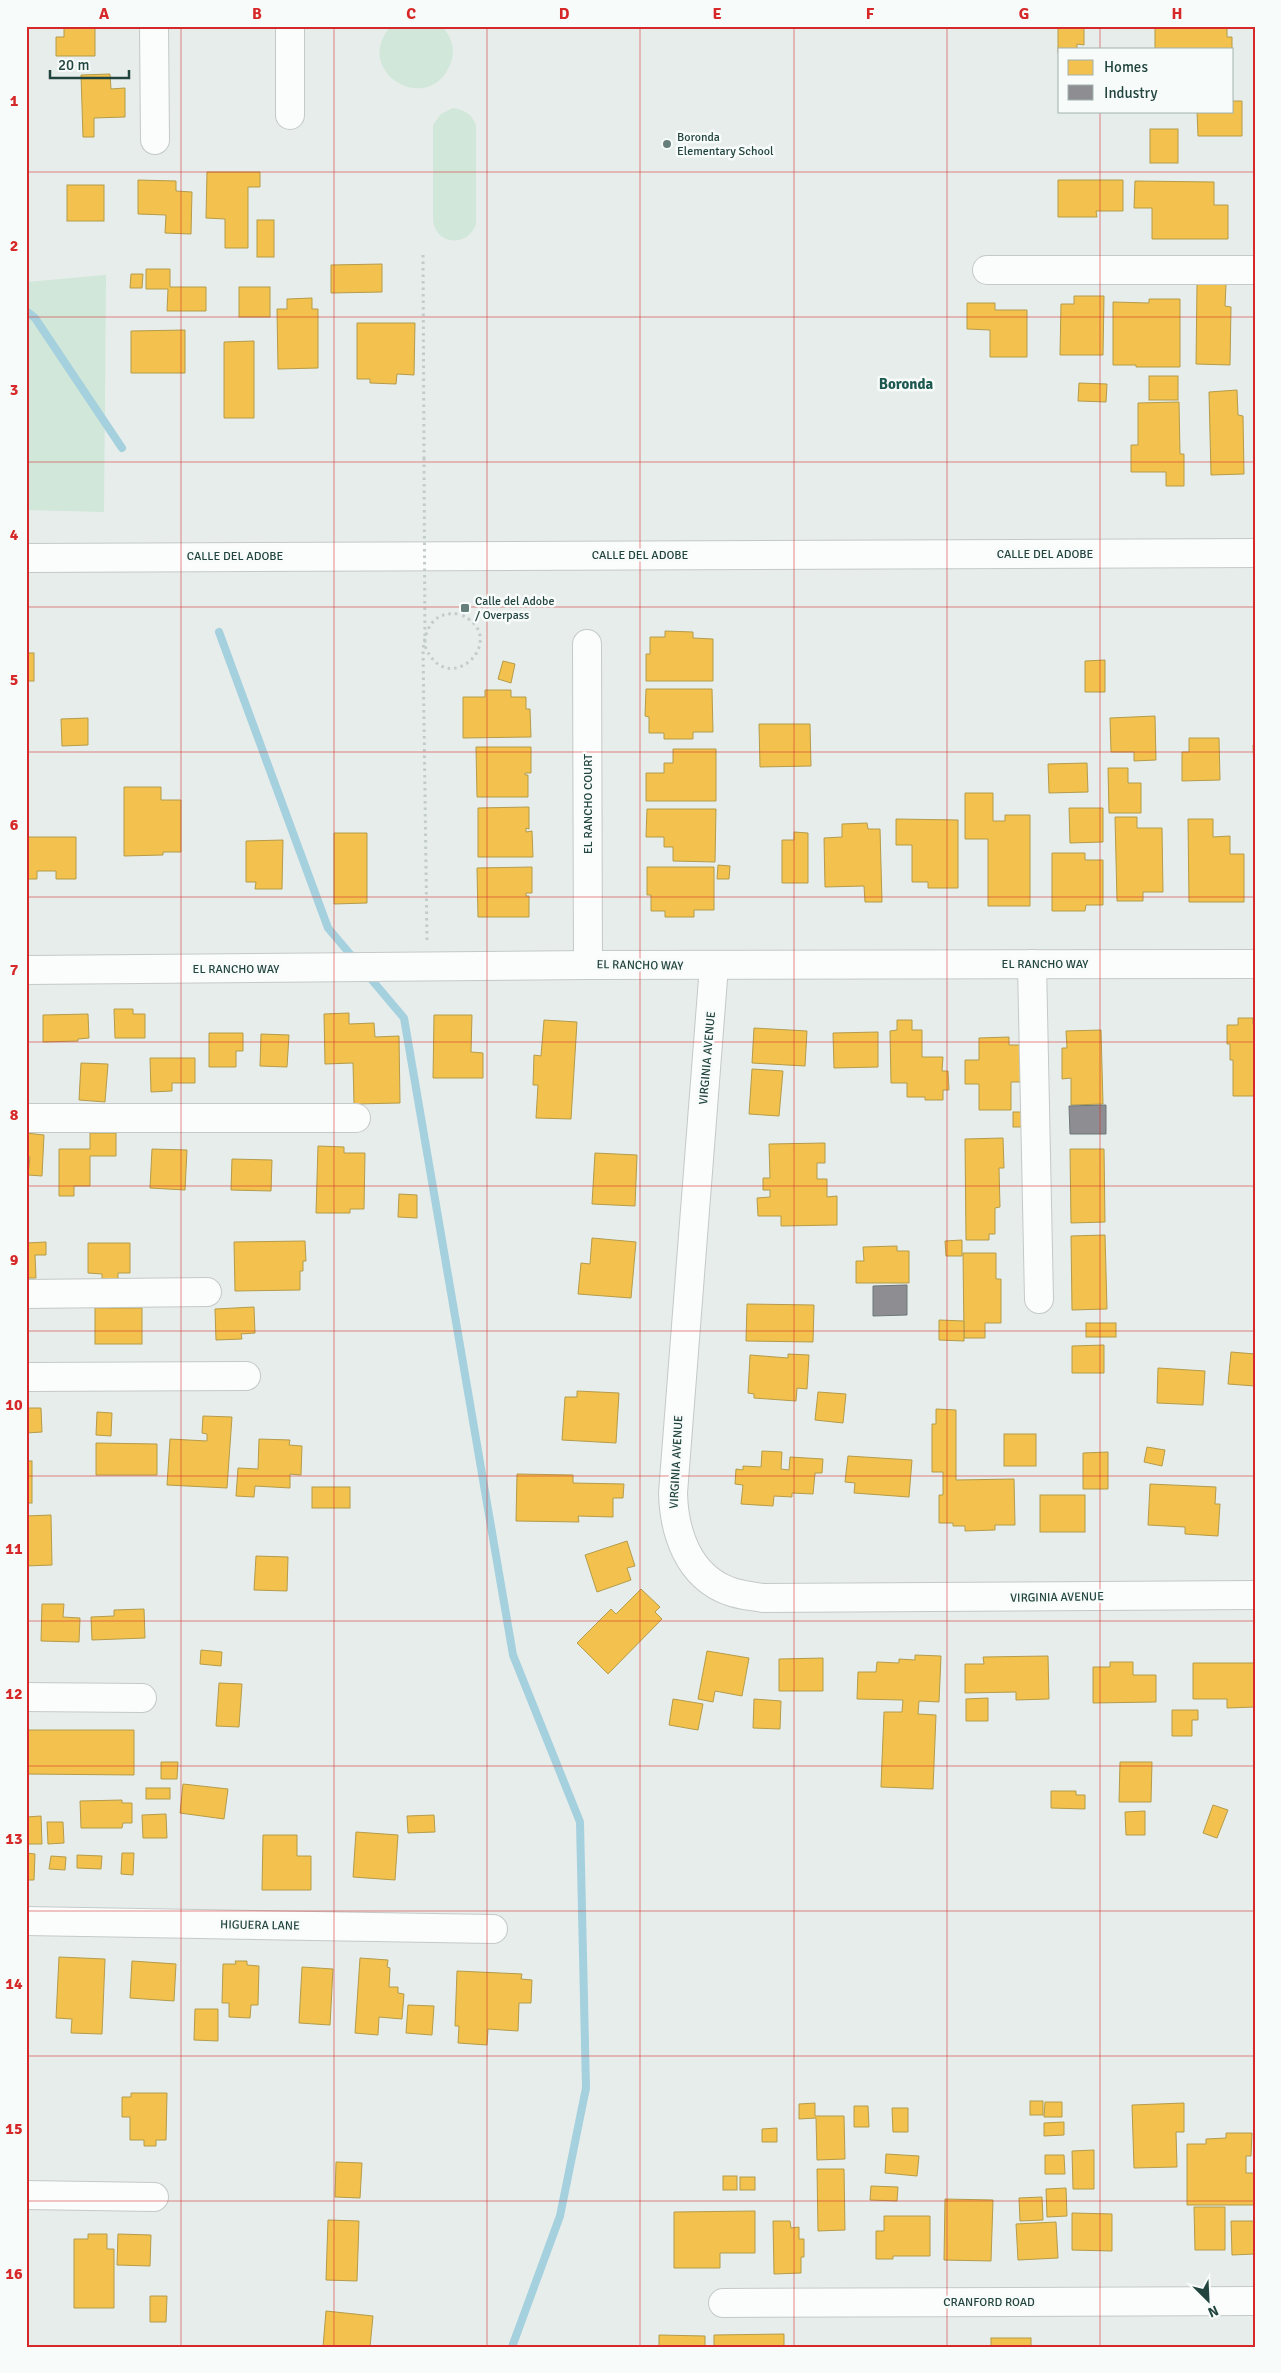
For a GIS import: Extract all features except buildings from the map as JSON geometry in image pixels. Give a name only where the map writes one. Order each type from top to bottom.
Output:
[{"type":"street","points":[[154,26],[155,140]]},
{"type":"street","points":[[290,26],[290,115]]},
{"type":"street","points":[[987,270],[1255,270]]},
{"type":"street","name":"CALLE DEL ADOBE","points":[[26,558],[1255,553]]},
{"type":"street","name":"EL RANCHO COURT","points":[[587,644],[588,964]]},
{"type":"street","name":"EL RANCHO WAY","points":[[26,970],[588,964],[714,966],[1255,964]]},
{"type":"street","points":[[1032,964],[1039,1299]]},
{"type":"street","name":"VIRGINIA AVENUE","points":[[714,966],[673,1493],[674,1518],[680,1540],[692,1562],[706,1576],[728,1591],[763,1598],[1255,1595]]},
{"type":"street","points":[[26,1118],[356,1118]]},
{"type":"street","points":[[26,1294],[207,1292]]},
{"type":"street","points":[[26,1377],[246,1376]]},
{"type":"street","points":[[26,1697],[142,1698]]},
{"type":"street","name":"HIGUERA LANE","points":[[26,1921],[493,1929]]},
{"type":"street","points":[[26,2195],[154,2197]]},
{"type":"street","name":"CRANFORD ROAD","points":[[723,2303],[1255,2301]]},
{"type":"path","points":[[423,255],[423,649],[427,945]]},
{"type":"path","points":[[459,614],[468,617],[479,630],[479,648],[469,663],[452,668],[443,667],[428,655],[424,637],[433,620],[441,615],[459,614]]},
{"type":"green space","points":[[391,26],[442,26],[448,34],[453,53],[451,62],[441,79],[427,87],[412,88],[398,83],[387,73],[380,59],[381,43]]},
{"type":"green space","points":[[453,108],[468,113],[476,126],[476,224],[472,232],[460,240],[446,239],[440,235],[433,221],[433,125],[441,114]]},
{"type":"green space","points":[[106,275],[104,512],[26,510],[26,282]]},
{"type":"waterway","points":[[26,311],[35,318],[122,448]]},
{"type":"waterway","points":[[219,632],[328,928],[356,961]]},
{"type":"waterway","points":[[366,973],[404,1018],[513,1655],[580,1822],[586,2088],[560,2216],[512,2347]]},
{"type":"place","name":"Boronda Elementary School","points":[[667,144]]},
{"type":"place","name":"Calle del Adobe / Overpass","points":[[465,608]]},
{"type":"district","name":"Boronda","points":[[906,384]]}]
